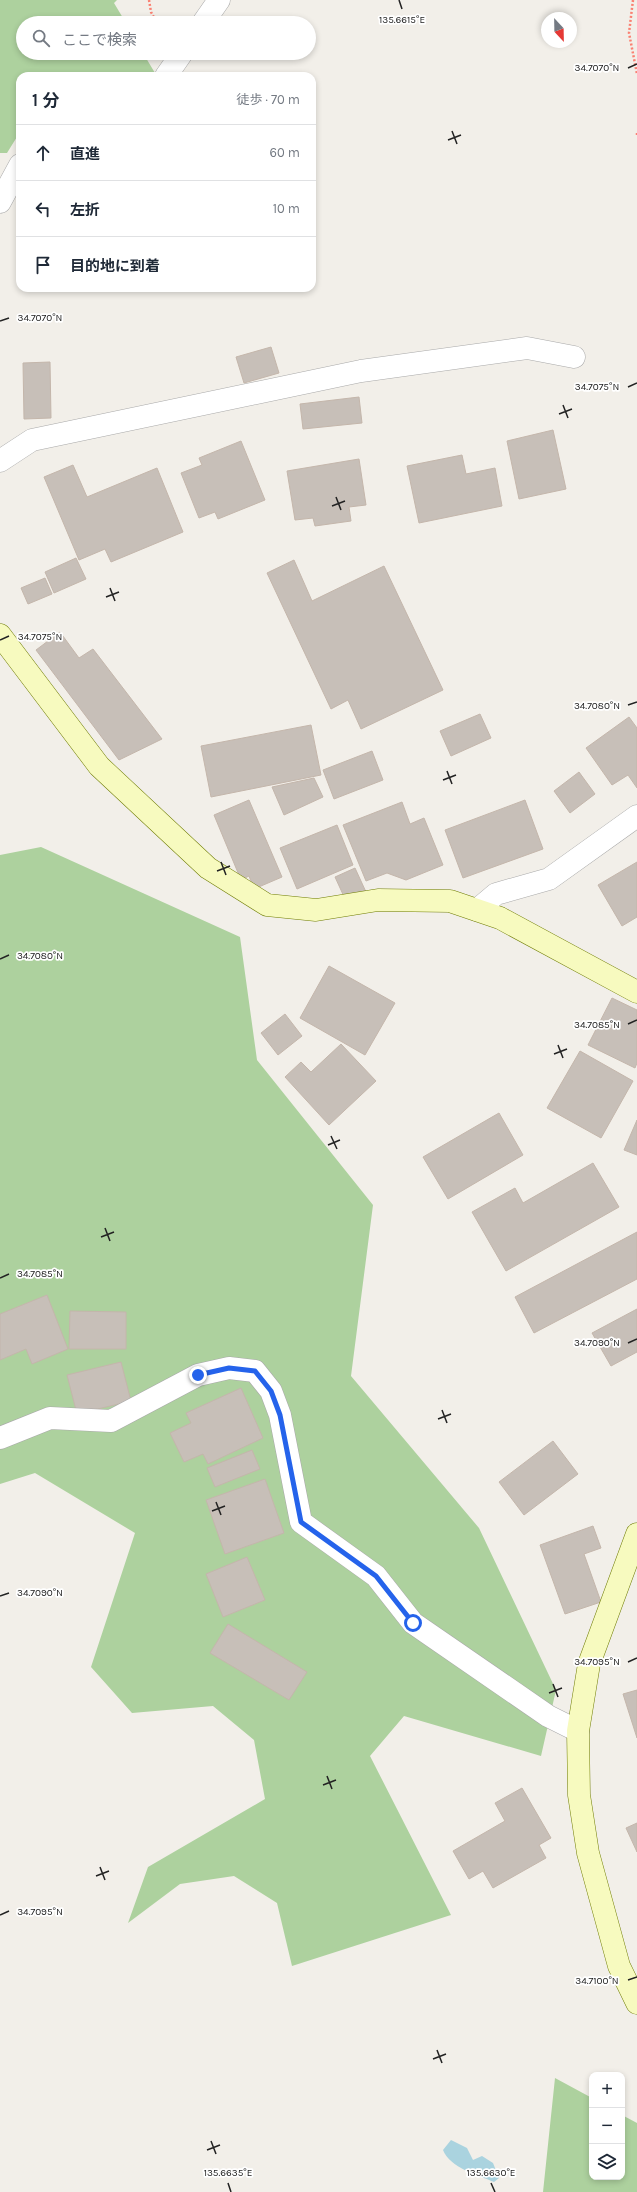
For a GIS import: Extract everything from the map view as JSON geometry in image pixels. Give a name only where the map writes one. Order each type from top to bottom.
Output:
[{"type":"street","points":[[208,16],[219,0]]},
{"type":"street","points":[[169,72],[177,60]]},
{"type":"street","points":[[0,202],[16,172]]},
{"type":"street","points":[[0,461],[32,440],[361,371],[527,348],[574,357]]},
{"type":"street","points":[[0,635],[99,766],[208,868],[266,905],[316,910],[378,900],[450,901],[500,918],[637,992]]},
{"type":"street","points":[[477,910],[496,894],[548,879],[637,816]]},
{"type":"street","points":[[0,1438],[50,1418],[111,1421],[198,1375],[229,1368],[255,1371],[271,1391],[280,1415],[301,1522],[376,1576],[413,1623],[548,1716],[578,1731]]},
{"type":"street","points":[[637,1534],[589,1664],[578,1731],[579,1795],[588,1853],[619,1966],[637,2003]]},
{"type":"path","points":[[149,0],[153,16]]},
{"type":"path","points":[[633,0],[629,33],[637,74]]},
{"type":"green space","points":[[0,0],[117,0],[114,3],[122,16],[16,16],[16,60],[147,60],[154,72],[16,72],[16,138],[7,153],[0,153]]},
{"type":"green space","points":[[41,847],[240,937],[257,1060],[373,1205],[351,1376],[479,1528],[556,1690],[541,1756],[404,1716],[370,1756],[451,1915],[292,1966],[277,1903],[234,1876],[180,1884],[128,1923],[148,1867],[265,1799],[254,1740],[213,1706],[132,1713],[91,1667],[135,1533],[35,1473],[0,1484],[0,855]]},
{"type":"green space","points":[[555,2078],[589,2096],[589,2180],[625,2180],[625,2117],[637,2123],[637,2192],[543,2192]]},
{"type":"water","points":[[451,2140],[467,2148],[473,2160],[482,2156],[493,2163],[499,2178],[494,2182],[465,2170],[452,2162],[443,2150]]},
{"type":"building","points":[[271,347],[279,373],[244,383],[236,357]]},
{"type":"building","points":[[50,362],[51,418],[24,419],[23,363]]},
{"type":"building","points":[[359,397],[362,423],[303,429],[300,404]]},
{"type":"building","points":[[553,430],[566,489],[519,499],[507,441]]},
{"type":"building","points":[[241,441],[265,500],[218,519],[215,512],[199,518],[181,473],[202,465],[199,458]]},
{"type":"building","points":[[462,455],[466,474],[495,468],[502,506],[419,523],[407,466]]},
{"type":"building","points":[[359,459],[366,505],[349,507],[351,521],[315,526],[313,518],[295,520],[287,471]]},
{"type":"building","points":[[73,465],[87,497],[157,468],[183,532],[111,562],[105,549],[79,560],[44,477]]},
{"type":"building","points":[[76,558],[86,579],[54,593],[45,572]]},
{"type":"building","points":[[294,560],[312,601],[384,566],[443,690],[361,729],[348,700],[331,709],[267,573]]},
{"type":"building","points":[[45,578],[52,594],[28,604],[21,588]]},
{"type":"building","points":[[60,632],[79,658],[93,649],[162,739],[119,760],[36,650]]},
{"type":"building","points":[[480,714],[491,738],[451,756],[440,731]]},
{"type":"building","points":[[629,717],[637,728],[637,788],[628,775],[612,785],[586,748]]},
{"type":"building","points":[[311,725],[321,775],[211,797],[201,746]]},
{"type":"building","points":[[372,751],[383,780],[334,799],[323,770]]},
{"type":"building","points":[[579,772],[595,794],[570,813],[554,791]]},
{"type":"building","points":[[314,778],[323,797],[284,815],[272,787]]},
{"type":"building","points":[[249,800],[282,877],[254,889],[249,876],[241,880],[214,815]]},
{"type":"building","points":[[525,800],[543,849],[463,878],[445,830]]},
{"type":"building","points":[[402,802],[410,824],[424,818],[443,865],[406,880],[387,873],[366,881],[343,825]]},
{"type":"building","points":[[337,825],[353,865],[297,889],[280,848]]},
{"type":"building","points":[[637,862],[637,917],[622,926],[598,885]]},
{"type":"building","points":[[355,868],[366,892],[346,901],[335,877]]},
{"type":"building","points":[[329,966],[395,1003],[365,1055],[300,1018]]},
{"type":"building","points":[[612,998],[637,1010],[637,1063],[635,1068],[588,1045]]},
{"type":"building","points":[[285,1014],[302,1036],[278,1055],[261,1033]]},
{"type":"building","points":[[341,1044],[376,1081],[329,1125],[285,1077],[301,1062],[311,1072]]},
{"type":"building","points":[[580,1051],[633,1081],[601,1138],[547,1108]]},
{"type":"building","points":[[499,1113],[523,1155],[448,1199],[423,1157]]},
{"type":"building","points":[[637,1120],[637,1155],[624,1150]]},
{"type":"building","points":[[593,1163],[619,1207],[506,1271],[472,1212],[515,1188],[523,1203]]},
{"type":"building","points":[[637,1232],[637,1279],[534,1333],[515,1297]]},
{"type":"building","points":[[47,1295],[68,1349],[32,1364],[26,1349],[0,1360],[0,1314]]},
{"type":"building","points":[[637,1309],[637,1352],[611,1366],[592,1333]]},
{"type":"building","points":[[70,1311],[126,1312],[126,1349],[69,1349]]},
{"type":"building","points":[[121,1362],[131,1401],[77,1414],[67,1375]]},
{"type":"building","points":[[241,1388],[263,1438],[208,1464],[203,1454],[184,1462],[170,1433],[191,1423],[186,1413]]},
{"type":"building","points":[[553,1441],[578,1474],[524,1515],[499,1482]]},
{"type":"building","points":[[252,1450],[260,1469],[215,1487],[207,1468]]},
{"type":"building","points":[[265,1479],[284,1533],[225,1554],[206,1500]]},
{"type":"building","points":[[593,1526],[601,1548],[584,1554],[601,1602],[565,1614],[540,1545]]},
{"type":"building","points":[[247,1557],[265,1600],[223,1617],[206,1574]]},
{"type":"building","points":[[228,1624],[307,1672],[289,1700],[210,1653]]},
{"type":"building","points":[[637,1690],[637,1738],[623,1694]]},
{"type":"building","points":[[522,1788],[551,1838],[539,1845],[546,1858],[493,1888],[483,1871],[469,1879],[453,1851],[505,1821],[495,1803]]},
{"type":"building","points":[[637,1823],[637,1852],[626,1828]]},
{"type":"route","points":[[198,1375],[229,1368],[255,1371],[271,1391],[280,1415],[301,1522],[376,1576],[413,1623]]}]
